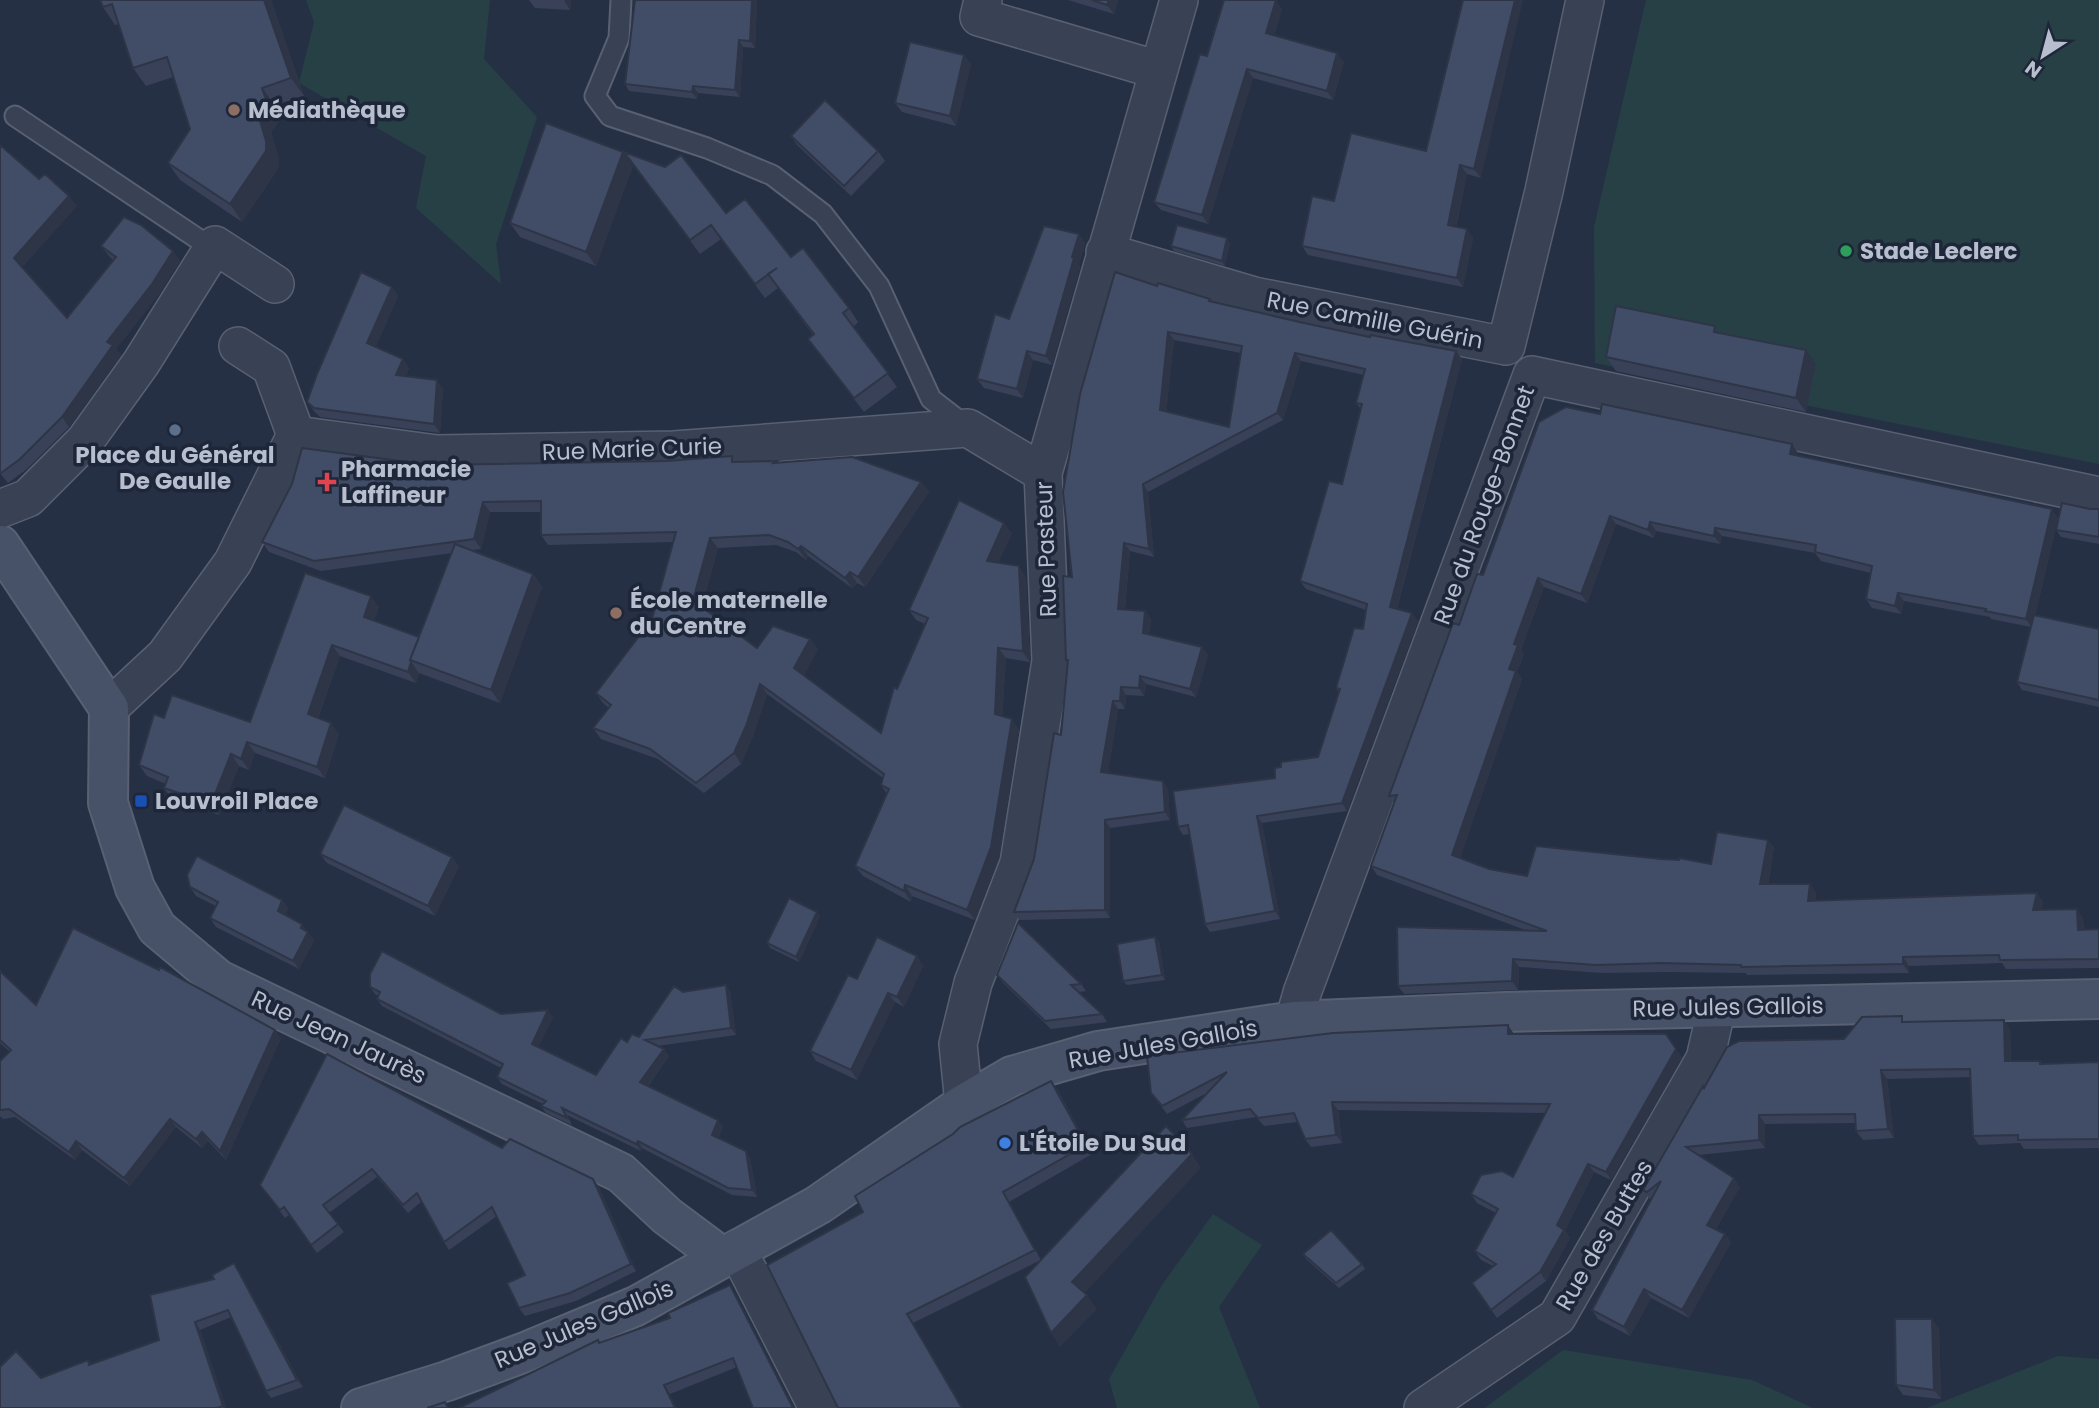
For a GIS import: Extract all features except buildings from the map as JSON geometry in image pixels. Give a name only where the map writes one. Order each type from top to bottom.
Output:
[{"type":"street","points":[[983,0],[979,17],[1158,70]]},
{"type":"street","name":"Rue Pasteur","points":[[964,1104],[958,1044],[974,983],[1019,863],[1051,661],[1043,472],[1179,0]]},
{"type":"street","name":"Rue Camille Guérin","points":[[1105,252],[1254,296],[1506,346],[1544,191],[1585,0]]},
{"type":"street","points":[[0,509],[28,498],[85,441],[141,363],[215,244],[275,284]]},
{"type":"street","points":[[2,552],[109,708],[165,656],[233,562],[296,435],[271,367],[238,346]]},
{"type":"street","points":[[1506,346],[1532,375]]},
{"type":"street","name":"Rue du Rouge-Bonnet","points":[[1294,1021],[1302,993],[1532,375],[2099,496]]},
{"type":"street","name":"Rue Marie Curie","points":[[296,435],[437,454],[674,450],[968,428]]},
{"type":"street","points":[[968,428],[1043,472]]},
{"type":"street","name":"Rue Jean Jaurès","points":[[109,708],[108,803],[135,888],[157,928],[219,980],[621,1173],[667,1216],[729,1253],[818,1408]]},
{"type":"street","name":"Rue Jules Gallois","points":[[2051,999],[2099,990]]},
{"type":"street","name":"Rue Jules Gallois","points":[[361,1408],[459,1377],[636,1306],[818,1205],[964,1104],[1012,1076],[1098,1051],[1294,1021],[1506,1012],[2099,999]]},
{"type":"street","name":"Rue des Buttes","points":[[1423,1408],[1557,1317],[1705,1059],[1717,1007]]},
{"type":"lane","points":[[621,0],[618,38],[595,96],[610,116],[707,148],[772,175],[822,214],[878,286],[931,399],[968,428]]},
{"type":"lane","points":[[15,116],[213,249]]},
{"type":"green space","points":[[306,0],[490,0],[484,59],[537,117],[496,244],[501,284],[416,208],[426,156],[299,83],[314,22]]},
{"type":"green space","name":"Stade Leclerc","points":[[1646,0],[2099,0],[2099,464],[1595,363],[1594,227]]},
{"type":"green space","points":[[1213,1214],[1262,1245],[1219,1307],[1260,1408],[1117,1408],[1109,1379],[1162,1285]]},
{"type":"green space","points":[[1563,1350],[1752,1380],[1813,1408],[1485,1408]]},
{"type":"green space","points":[[2058,1356],[2099,1359],[2099,1408],[1927,1408]]},
{"type":"place","name":"Médiathèque","points":[[234,110]]},
{"type":"place","name":"Stade Leclerc","points":[[1846,251]]},
{"type":"place","name":"Place du Général De Gaulle","points":[[175,430]]},
{"type":"place","name":"Pharmacie Laffineur","points":[[327,482]]},
{"type":"place","name":"École maternelle du Centre","points":[[616,613]]},
{"type":"place","name":"Louvroil Place","points":[[141,801]]},
{"type":"place","name":"L'Étoile Du Sud","points":[[1005,1143]]}]
